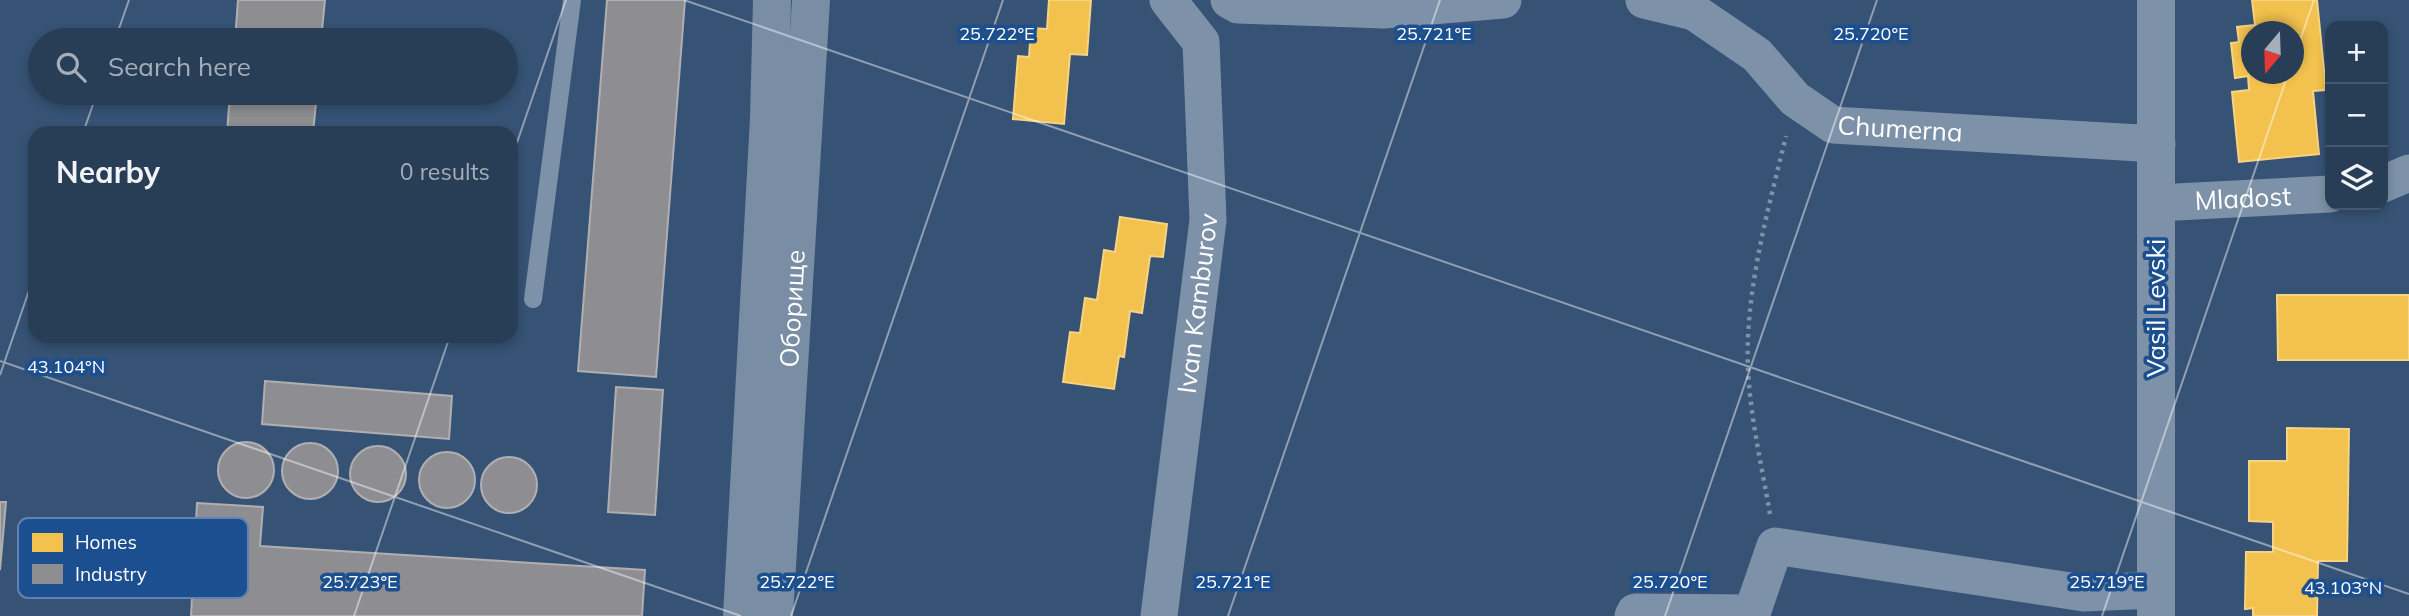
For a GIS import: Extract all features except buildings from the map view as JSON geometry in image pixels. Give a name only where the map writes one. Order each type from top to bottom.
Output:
[{"type":"main road","name":"Оборище","points":[[741,616],[769,118],[772,0]]},
{"type":"main road","name":"Оборище","points":[[774,616],[811,0]]},
{"type":"street","name":"Ivan Kamburov","points":[[1160,616],[1208,220],[1201,42],[1168,0]]},
{"type":"street","points":[[1229,0],[1238,5],[1383,10],[1503,0]]},
{"type":"street","name":"Chumerna","points":[[1644,0],[1694,12],[1757,55],[1795,99],[1833,125],[2157,144]]},
{"type":"street","name":"Vasil Levski","points":[[2150,607],[2157,203],[2156,0]]},
{"type":"street","points":[[2388,182],[2409,173]]},
{"type":"street","name":"Mladost","points":[[2157,203],[2325,194]]},
{"type":"street","points":[[1633,616],[1635,612],[1752,613],[1775,546],[2084,593],[2150,607]]},
{"type":"lane","points":[[533,299],[572,0]]},
{"type":"path","points":[[1775,546],[1752,414],[1748,338],[1762,235],[1795,99]]}]
